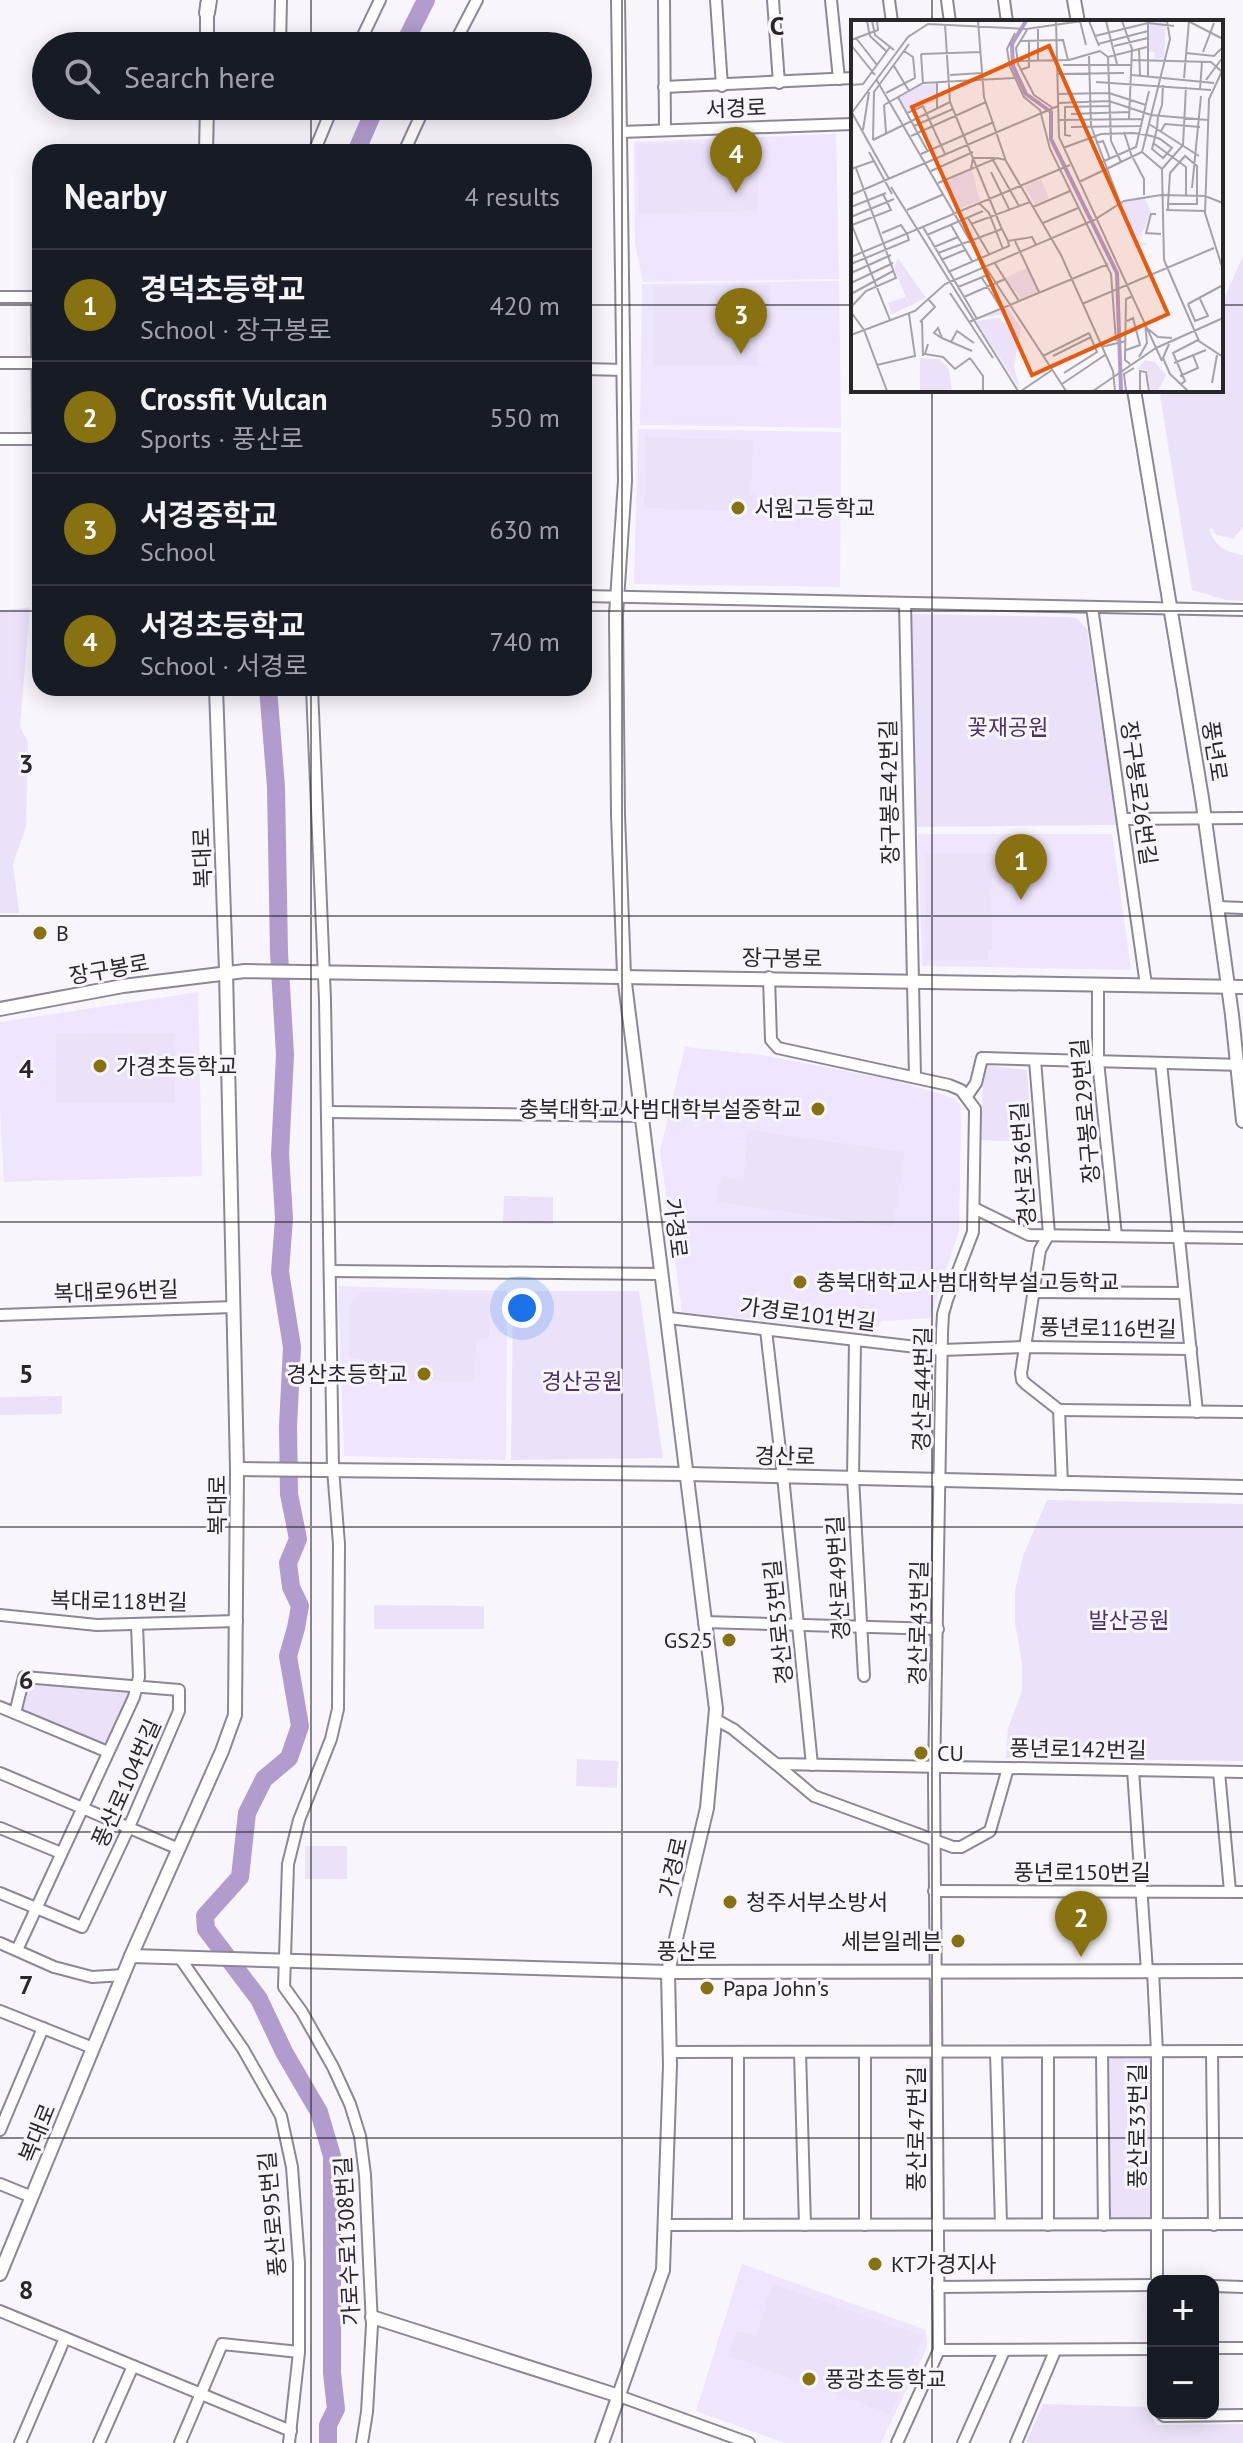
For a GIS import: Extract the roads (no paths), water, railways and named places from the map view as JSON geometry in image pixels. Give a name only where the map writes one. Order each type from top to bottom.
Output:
[{"type":"street","points":[[280,32],[281,0]]},
{"type":"street","points":[[365,32],[380,0]]},
{"type":"street","points":[[460,32],[477,0]]},
{"type":"street","name":"가경로","points":[[602,2443],[663,2270],[670,2052],[668,1972],[707,1808],[716,1709],[624,975],[618,815],[617,597],[625,481],[618,0]]},
{"type":"street","points":[[664,0],[665,130]]},
{"type":"street","points":[[716,0],[722,86]]},
{"type":"street","points":[[773,0],[779,83]]},
{"type":"street","points":[[831,0],[839,79]]},
{"type":"street","points":[[889,0],[892,20]]},
{"type":"street","points":[[947,0],[950,20]]},
{"type":"street","points":[[1004,0],[1007,20]]},
{"type":"street","points":[[1074,0],[1078,20]]},
{"type":"street","points":[[207,32],[208,3]]},
{"type":"street","points":[[664,87],[851,78]]},
{"type":"street","points":[[206,144],[207,120]]},
{"type":"street","points":[[317,144],[327,120]]},
{"type":"street","points":[[408,144],[419,120]]},
{"type":"street","name":"서경로","points":[[620,132],[851,124]]},
{"type":"street","points":[[0,297],[32,297]]},
{"type":"street","points":[[0,363],[32,363]]},
{"type":"street","points":[[592,369],[624,370]]},
{"type":"street","name":"풍년로","points":[[1134,392],[1218,907],[1240,1065],[1243,1121]]},
{"type":"street","points":[[0,439],[32,439]]},
{"type":"street","points":[[592,596],[1243,610]]},
{"type":"street","name":"장구봉로42번길","points":[[905,603],[915,1077]]},
{"type":"street","name":"장구봉로26번길","points":[[1092,607],[1146,985]]},
{"type":"street","name":"복대로","points":[[0,2274],[131,1956],[235,1715],[237,1469],[216,696]]},
{"type":"street","name":"가로수로1308번길","points":[[312,696],[328,1112],[331,1271],[329,1469],[339,1544],[338,1709],[331,1739],[292,1842],[287,1873],[284,1987],[333,2067],[360,2136],[365,2175],[372,2317],[367,2412],[362,2443]]},
{"type":"street","points":[[1123,819],[1243,818]]},
{"type":"street","points":[[1218,907],[1243,908]]},
{"type":"street","name":"장구봉로","points":[[0,1009],[226,971],[769,977],[1243,987]]},
{"type":"street","points":[[769,977],[771,1040],[778,1048],[949,1085],[967,1096],[976,1083],[982,1058],[1240,1065]]},
{"type":"street","name":"장구봉로29번길","points":[[1098,984],[1098,1061],[1116,1236]]},
{"type":"street","name":"경산로36번길","points":[[1035,1060],[1049,1234],[1040,1250],[1022,1380],[1059,1410]]},
{"type":"street","points":[[1161,1063],[1197,1412]]},
{"type":"street","name":"경산로44번길","points":[[940,1481],[943,1314],[973,1232],[975,1109],[967,1096]]},
{"type":"street","points":[[328,1112],[642,1116]]},
{"type":"street","points":[[974,1208],[1029,1235],[1243,1238]]},
{"type":"street","points":[[331,1271],[661,1274]]},
{"type":"street","points":[[1034,1292],[1184,1293]]},
{"type":"street","name":"복대로96번길","points":[[0,1315],[234,1307]]},
{"type":"street","name":"가경로101번길","points":[[669,1318],[942,1350],[1025,1347]]},
{"type":"street","name":"경산로53번길","points":[[766,1330],[812,1765]]},
{"type":"street","name":"경산로49번길","points":[[855,1340],[853,1478],[864,1676]]},
{"type":"street","name":"풍년로116번길","points":[[1025,1347],[1191,1349]]},
{"type":"street","points":[[1062,1484],[1059,1410],[1243,1412]]},
{"type":"street","name":"경산로","points":[[237,1469],[688,1474],[1243,1487]]},
{"type":"street","name":"경산로43번길","points":[[934,1891],[940,1481]]},
{"type":"street","name":"복대로118번길","points":[[0,1615],[97,1625],[237,1621]]},
{"type":"street","points":[[704,1622],[938,1629]]},
{"type":"street","points":[[17,1950],[138,1686],[137,1625]]},
{"type":"street","points":[[15,1713],[24,1677],[138,1686]]},
{"type":"street","name":"풍산로104번길","points":[[36,1908],[82,1927],[129,1827],[179,1711],[179,1690],[138,1686]]},
{"type":"street","points":[[0,1707],[108,1752]]},
{"type":"street","points":[[715,1719],[733,1729],[814,1796],[953,1847],[961,1847],[990,1831],[1008,1768]]},
{"type":"street","name":"풍년로142번길","points":[[776,1764],[1243,1772]]},
{"type":"street","name":"풍산로33번길","points":[[1133,1770],[1157,2052],[1155,2275]]},
{"type":"street","points":[[1219,1772],[1230,1891]]},
{"type":"street","points":[[5,1775],[179,1849]]},
{"type":"street","points":[[0,1828],[61,1853]]},
{"type":"street","name":"풍년로150번길","points":[[934,1891],[1243,1892]]},
{"type":"street","name":"풍산로47번길","points":[[897,2443],[939,2350],[934,1891]]},
{"type":"street","points":[[0,1893],[36,1908]]},
{"type":"street","points":[[0,1943],[54,1967],[92,1977],[124,1975]]},
{"type":"street","name":"풍산로","points":[[131,1956],[668,1972],[1243,1971]]},
{"type":"street","name":"풍산로95번길","points":[[186,1958],[281,2116],[292,2167],[299,2263],[299,2352],[290,2437]]},
{"type":"street","points":[[0,2011],[93,2048]]},
{"type":"street","points":[[0,2130],[43,2028]]},
{"type":"street","points":[[670,2052],[1243,2051]]},
{"type":"street","points":[[738,2052],[738,2225]]},
{"type":"street","points":[[800,2052],[805,2225]]},
{"type":"street","points":[[865,2052],[865,2225]]},
{"type":"street","points":[[996,2052],[1001,2224]]},
{"type":"street","points":[[1048,2052],[1048,2225]]},
{"type":"street","points":[[1102,2052],[1104,2225]]},
{"type":"street","points":[[1212,2052],[1214,2225]]},
{"type":"street","points":[[0,2184],[32,2197]]},
{"type":"street","points":[[666,2225],[1243,2224]]},
{"type":"street","name":"풍산로33번길","points":[[938,2287],[1147,2283]]},
{"type":"street","points":[[0,2311],[200,2394],[290,2437]]},
{"type":"street","points":[[372,2317],[619,2396],[749,2443]]},
{"type":"street","points":[[20,2443],[65,2338]]},
{"type":"street","points":[[180,2443],[222,2344],[299,2352]]},
{"type":"street","points":[[1219,2348],[1243,2348]]},
{"type":"street","points":[[939,2350],[1147,2349]]},
{"type":"street","points":[[963,2443],[1004,2351]]},
{"type":"street","points":[[1017,2440],[1055,2351]]},
{"type":"street","points":[[99,2443],[133,2366]]},
{"type":"street","points":[[1219,2415],[1243,2415]]},
{"type":"waterway","points":[[410,32],[426,0]]},
{"type":"waterway","points":[[359,144],[370,120]]},
{"type":"waterway","points":[[269,696],[276,787],[279,952],[285,1055],[280,1154],[284,1218],[280,1272],[292,1347],[289,1494],[298,1539],[288,1563],[291,1587],[300,1606],[288,1656],[300,1726],[289,1758],[264,1779],[247,1813],[240,1877],[205,1916],[206,1929],[259,1999],[284,2052],[319,2112],[332,2156],[332,2373],[336,2409],[328,2425],[328,2443]]},
{"type":"place","name":"서경초등학교","points":[[736,193]]},
{"type":"place","name":"서경중학교","points":[[741,354]]},
{"type":"place","name":"서원고등학교","points":[[738,508]]},
{"type":"place","name":"경덕초등학교","points":[[1021,900]]},
{"type":"place","name":"B","points":[[40,933]]},
{"type":"place","name":"가경초등학교","points":[[100,1066]]},
{"type":"place","name":"충북대학교사범대학부설중학교","points":[[818,1109]]},
{"type":"place","name":"충북대학교사범대학부설고등학교","points":[[800,1282]]},
{"type":"place","name":"경산초등학교","points":[[424,1374]]},
{"type":"place","name":"GS25","points":[[729,1640]]},
{"type":"place","name":"CU","points":[[921,1753]]},
{"type":"place","name":"청주서부소방서","points":[[730,1902]]},
{"type":"place","name":"세븐일레븐","points":[[958,1941]]},
{"type":"place","name":"Crossfit Vulcan","points":[[1081,1957]]},
{"type":"place","name":"Papa John's","points":[[707,1988]]},
{"type":"place","name":"KT가경지사","points":[[875,2264]]},
{"type":"place","name":"풍광초등학교","points":[[809,2379]]},
{"type":"park label","name":"꽃재공원","points":[[1008,727]]},
{"type":"park label","name":"경산공원","points":[[582,1381]]},
{"type":"park label","name":"발산공원","points":[[1129,1620]]}]
